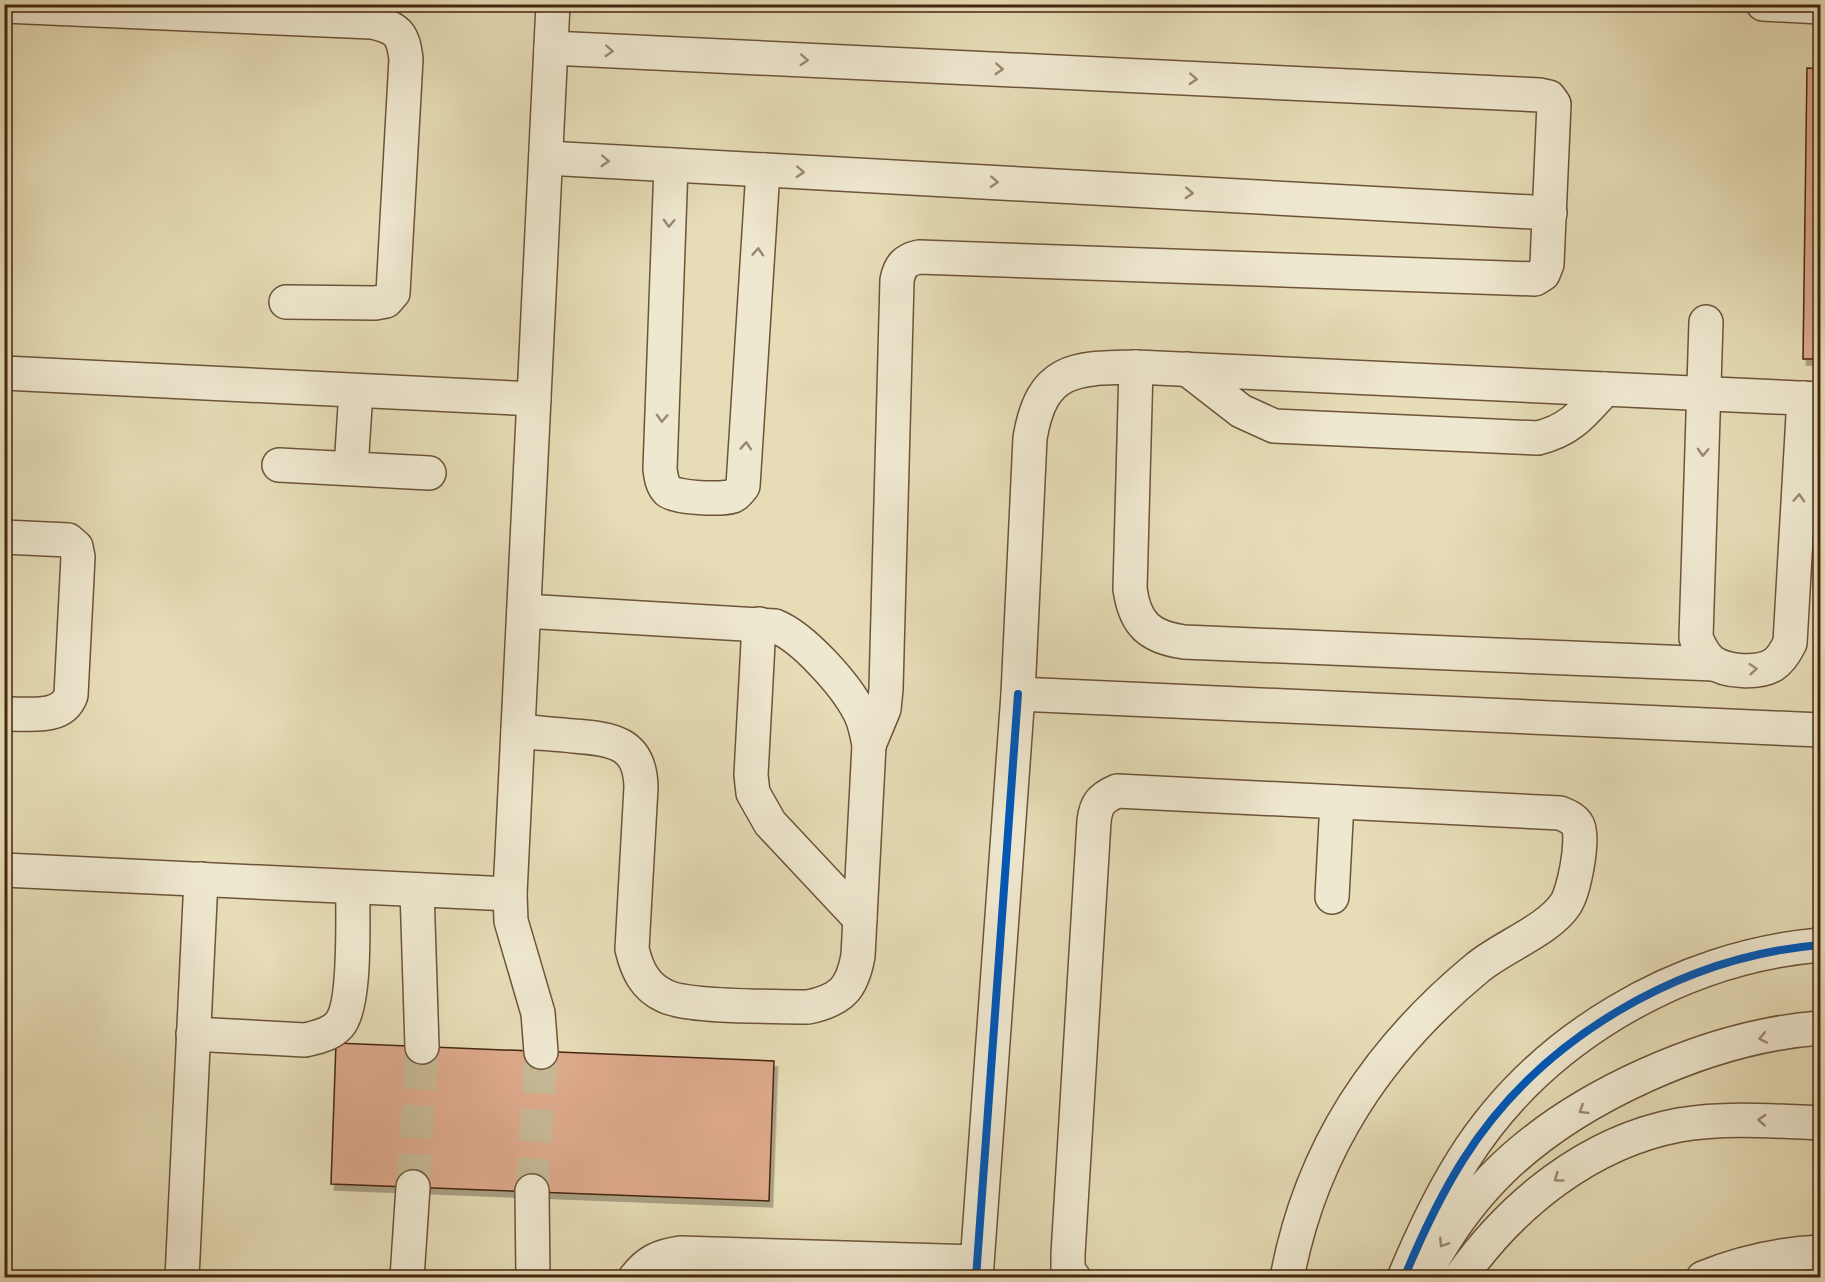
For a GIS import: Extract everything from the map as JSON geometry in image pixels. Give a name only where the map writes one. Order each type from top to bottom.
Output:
[{"type":"street","points":[[541,1052],[536,1004],[511,921],[510,894],[553,4]]},
{"type":"street","points":[[1763,4],[1821,7]]},
{"type":"street","points":[[4,6],[372,21],[391,26],[404,41],[406,59],[393,293],[386,302],[375,303],[286,302]]},
{"type":"street","points":[[551,48],[1540,95],[1549,97],[1554,104],[1547,264],[1543,274],[1535,279],[908,259],[899,268],[897,280],[886,689],[884,709],[869,745]]},
{"type":"street","points":[[546,158],[1550,213]]},
{"type":"street","points":[[671,165],[660,469],[662,482],[669,492],[681,496],[723,498],[735,495],[743,486],[763,170]]},
{"type":"street","points":[[1706,322],[1706,393],[1696,638],[1703,652],[1714,664]]},
{"type":"street","points":[[635,1278],[644,1266],[661,1256],[680,1253],[977,1270],[1018,694],[1029,438],[1034,415],[1044,393],[1062,377],[1085,368],[1136,367],[1812,398],[1790,642],[1783,656],[1772,666],[1753,671],[1714,664],[1184,642],[1163,639],[1145,627],[1133,609],[1130,588],[1136,367]]},
{"type":"street","points":[[1187,369],[1241,411],[1274,426],[1538,438],[1556,434],[1572,425],[1605,389]]},
{"type":"street","points":[[4,373],[534,399]]},
{"type":"street","points":[[351,468],[356,391]]},
{"type":"street","points":[[279,465],[429,472]]},
{"type":"street","points":[[4,537],[68,540],[76,547],[78,557],[71,695],[68,704],[53,713],[4,714]]},
{"type":"street","points":[[518,731],[603,739],[619,743],[633,755],[641,770],[632,949],[637,969],[649,985],[666,997],[686,1002],[808,1007],[828,1003],[844,992],[854,975],[860,919],[869,745],[860,713],[851,699],[802,641],[789,632],[759,624],[524,611]]},
{"type":"street","points":[[759,624],[751,775],[753,793],[770,823],[860,919]]},
{"type":"street","points":[[1018,694],[1821,730]]},
{"type":"street","points":[[1074,1278],[1068,1270],[1068,1254],[1096,807],[1104,797],[1116,791],[1560,813],[1571,817],[1578,825],[1580,836],[1573,889],[1565,905],[1549,921],[1482,964],[1440,998],[1396,1045],[1358,1096],[1331,1145],[1308,1196],[1293,1247],[1287,1278]]},
{"type":"street","points":[[1332,897],[1337,802]]},
{"type":"street","points":[[4,870],[510,894]]},
{"type":"street","points":[[182,1278],[201,879]]},
{"type":"street","points":[[193,1034],[305,1040],[323,1036],[339,1025],[348,1010],[350,991],[353,886]]},
{"type":"street","points":[[417,890],[423,1047]]},
{"type":"street","points":[[1404,1278],[1430,1216],[1464,1158],[1505,1105],[1552,1058],[1606,1018],[1664,986],[1727,963],[1792,948],[1821,945]]},
{"type":"street","points":[[1423,1278],[1462,1214],[1495,1176],[1548,1131],[1608,1095],[1670,1064],[1736,1043],[1821,1028]]},
{"type":"street","points":[[1460,1278],[1504,1224],[1539,1192],[1572,1168],[1607,1149],[1645,1134],[1679,1125],[1749,1120],[1821,1123]]},
{"type":"street","points":[[407,1278],[412,1187]]},
{"type":"street","points":[[532,1191],[533,1278]]},
{"type":"street","points":[[1703,1278],[1735,1265],[1783,1254],[1821,1252]]},
{"type":"building","points":[[1807,68],[1820,69],[1820,359],[1803,359]]},
{"type":"building","points":[[336,1043],[774,1061],[769,1201],[331,1184]]},
{"type":"tunnel","points":[[413,1187],[422,1047]]},
{"type":"tunnel","points":[[532,1191],[541,1052]]},
{"type":"cycle path","points":[[976,1278],[1018,694]]},
{"type":"cycle path","points":[[1404,1278],[1431,1218],[1463,1160],[1494,1117],[1531,1077],[1572,1042],[1617,1012],[1665,986],[1715,967],[1767,953],[1820,945]]}]
